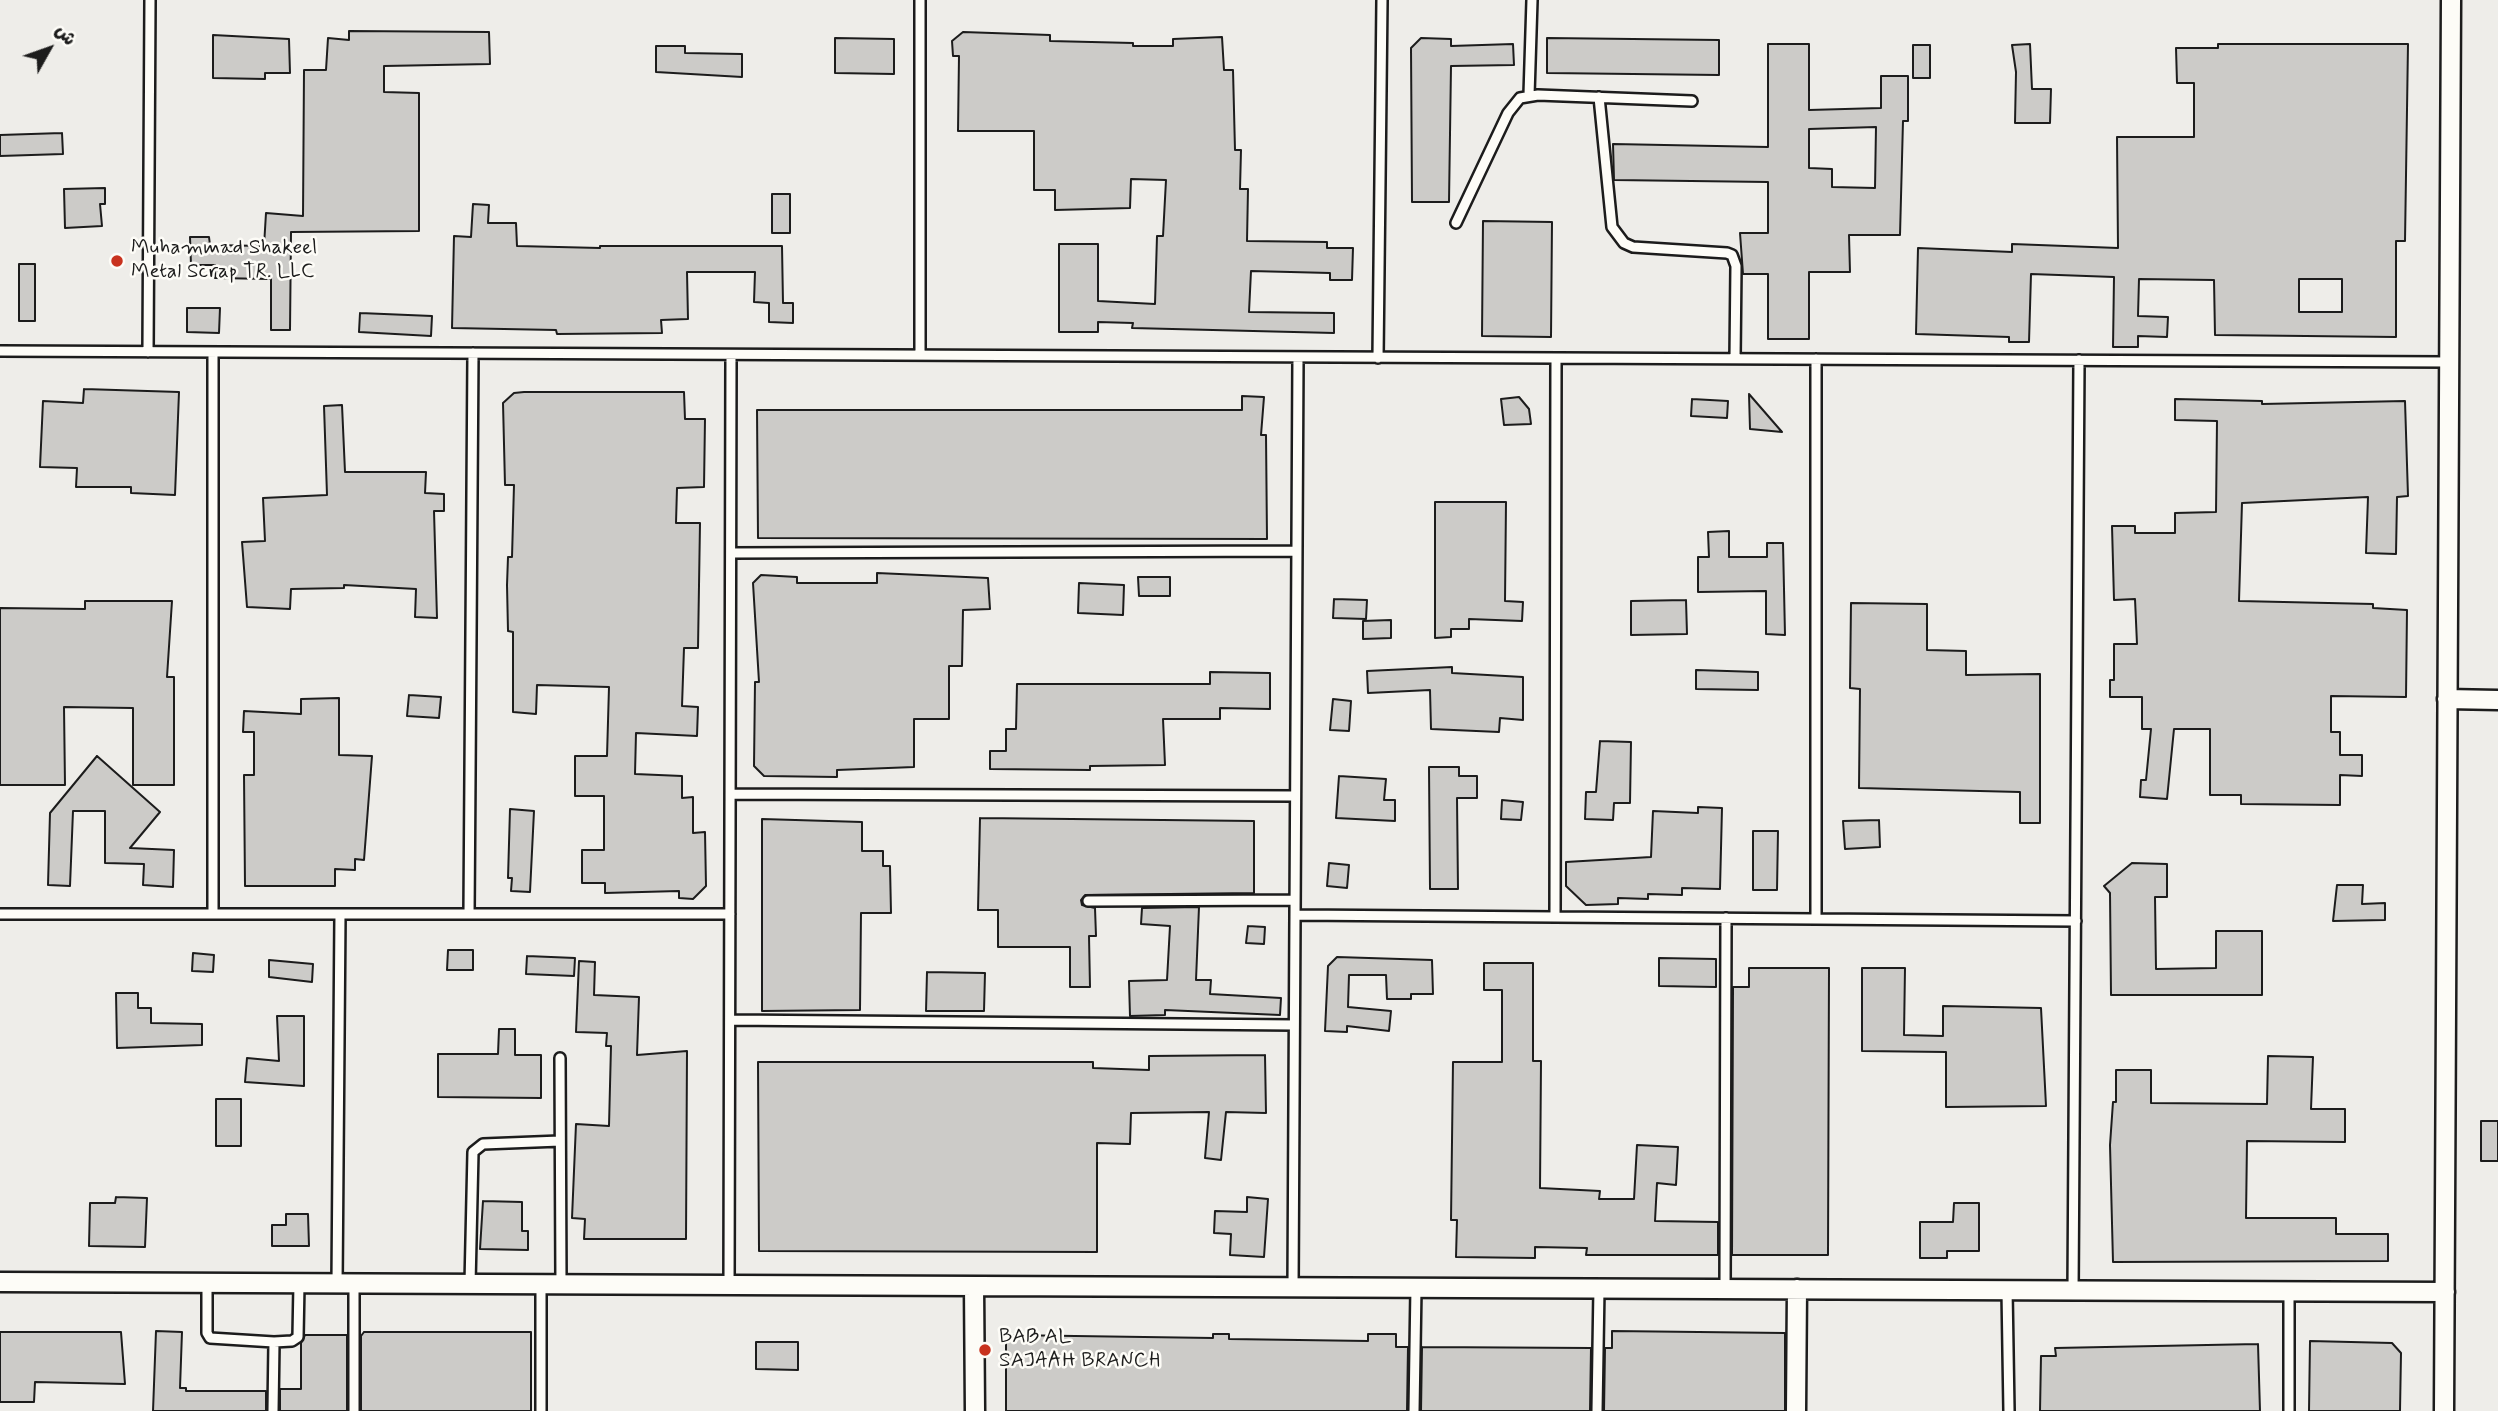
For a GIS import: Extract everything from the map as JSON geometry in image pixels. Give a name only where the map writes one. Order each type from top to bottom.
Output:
[{"type":"street","points":[[2444,1411],[2451,0]]},
{"type":"street","points":[[2448,699],[2498,699]]},
{"type":"street","points":[[0,1283],[2445,1292]]},
{"type":"street","points":[[974,1286],[975,1411]]},
{"type":"street","points":[[1796,1411],[1797,1289]]},
{"type":"lane","points":[[148,352],[150,0]]},
{"type":"lane","points":[[920,0],[920,355]]},
{"type":"lane","points":[[1378,358],[1382,0]]},
{"type":"lane","points":[[1529,95],[1532,0]]},
{"type":"lane","points":[[1456,223],[1507,113],[1520,98],[1529,95],[1692,101]]},
{"type":"lane","points":[[1599,97],[1612,227],[1624,243],[1633,247],[1727,253],[1732,256],[1736,266],[1735,359]]},
{"type":"lane","points":[[0,351],[2449,362]]},
{"type":"lane","points":[[213,352],[213,914]]},
{"type":"lane","points":[[469,914],[474,353]]},
{"type":"lane","points":[[729,1285],[732,355]]},
{"type":"lane","points":[[1293,1287],[1298,357]]},
{"type":"lane","points":[[1555,917],[1556,358]]},
{"type":"lane","points":[[1816,359],[1816,919]]},
{"type":"lane","points":[[2073,1290],[2079,360]]},
{"type":"lane","points":[[731,554],[1296,551]]},
{"type":"lane","points":[[730,794],[1295,796]]},
{"type":"lane","points":[[1088,901],[1295,900]]},
{"type":"lane","points":[[0,914],[730,914]]},
{"type":"lane","points":[[340,914],[346,1284],[354,1411]]},
{"type":"lane","points":[[1295,915],[2076,921]]},
{"type":"lane","points":[[1725,1289],[1726,918]]},
{"type":"lane","points":[[730,1020],[1294,1025]]},
{"type":"lane","points":[[560,1058],[561,1284]]},
{"type":"lane","points":[[470,1284],[473,1152],[483,1144],[560,1142]]},
{"type":"lane","points":[[207,1283],[207,1333],[210,1338],[274,1342],[292,1341],[298,1337],[299,1284]]},
{"type":"lane","points":[[541,1284],[541,1411]]},
{"type":"lane","points":[[1415,1411],[1416,1288]]},
{"type":"lane","points":[[1597,1411],[1599,1288]]},
{"type":"lane","points":[[2007,1290],[2009,1411]]},
{"type":"lane","points":[[2289,1291],[2289,1411]]},
{"type":"lane","points":[[273,1411],[274,1342]]},
{"type":"shaded area","points":[[0,0],[2498,0],[2498,1411],[0,1411]]},
{"type":"building","points":[[349,31],[489,32],[490,64],[384,66],[384,92],[419,93],[419,231],[291,232],[290,330],[271,330],[271,279],[215,278],[215,265],[191,265],[190,237],[209,237],[210,245],[264,246],[266,213],[303,216],[304,70],[326,70],[328,38],[349,40]]},
{"type":"building","points":[[963,32],[1050,35],[1050,41],[1133,43],[1133,46],[1173,46],[1173,39],[1222,37],[1224,70],[1233,70],[1235,150],[1241,150],[1240,189],[1248,189],[1247,241],[1327,242],[1327,248],[1353,248],[1352,280],[1330,280],[1330,273],[1251,271],[1249,312],[1334,313],[1334,333],[1132,328],[1133,323],[1098,322],[1098,332],[1059,332],[1059,244],[1098,244],[1098,301],[1155,304],[1157,236],[1163,236],[1166,180],[1131,179],[1130,208],[1055,210],[1055,190],[1034,190],[1034,131],[958,131],[959,56],[953,56],[952,41]]},
{"type":"building","points":[[213,35],[289,39],[290,73],[265,73],[265,79],[213,78]]},
{"type":"building","points":[[835,38],[894,39],[894,74],[835,73]]},
{"type":"building","points":[[1421,38],[1451,39],[1451,46],[1513,44],[1514,65],[1451,66],[1449,202],[1412,202],[1411,48]]},
{"type":"building","points":[[1547,38],[1719,40],[1719,75],[1547,73]]},
{"type":"building","points":[[1768,44],[1809,44],[1809,110],[1881,108],[1881,76],[1908,76],[1908,121],[1903,121],[1900,235],[1849,235],[1850,272],[1809,272],[1809,339],[1768,339],[1768,274],[1743,274],[1740,233],[1768,233],[1768,182],[1614,180],[1613,144],[1768,147]],"holes":[[[1876,127],[1875,188],[1832,187],[1832,169],[1809,168],[1809,129]]]},
{"type":"building","points":[[2030,44],[2032,89],[2051,89],[2050,123],[2015,123],[2016,72],[2012,45]]},
{"type":"building","points":[[2218,44],[2408,44],[2405,241],[2396,241],[2396,337],[2215,335],[2214,280],[2139,279],[2138,316],[2168,317],[2167,337],[2138,336],[2138,347],[2113,347],[2114,277],[2031,274],[2029,342],[2009,342],[2009,337],[1916,334],[1918,248],[2012,252],[2012,244],[2118,248],[2117,137],[2194,137],[2194,83],[2177,83],[2176,48],[2218,48]],"holes":[[[2299,279],[2342,279],[2342,312],[2299,312]]]},
{"type":"building","points":[[1913,45],[1930,45],[1930,78],[1913,78]]},
{"type":"building","points":[[656,46],[685,46],[685,53],[742,54],[742,77],[656,72]]},
{"type":"building","points":[[62,133],[63,154],[0,156],[0,135]]},
{"type":"building","points":[[105,188],[105,204],[100,204],[102,226],[65,228],[64,189]]},
{"type":"building","points":[[772,194],[790,194],[790,233],[772,233]]},
{"type":"building","points":[[473,204],[489,205],[488,223],[516,223],[517,246],[782,246],[783,303],[793,303],[793,323],[769,322],[769,303],[754,302],[755,272],[687,272],[688,319],[661,320],[662,333],[557,334],[556,330],[452,328],[454,236],[471,237]]},
{"type":"building","points":[[1483,221],[1552,222],[1551,337],[1482,336]]},
{"type":"building","points":[[19,264],[35,264],[35,321],[19,321]]},
{"type":"building","points":[[187,308],[220,308],[219,333],[187,332]]},
{"type":"building","points":[[360,313],[432,316],[431,336],[359,332]]},
{"type":"building","points":[[84,389],[179,392],[175,495],[131,493],[131,487],[76,487],[77,468],[40,467],[43,401],[83,403]]},
{"type":"building","points":[[684,392],[685,419],[705,419],[704,487],[677,488],[676,523],[700,523],[698,648],[684,648],[682,706],[698,707],[697,736],[636,733],[635,774],[682,776],[682,798],[693,797],[693,833],[705,832],[706,886],[693,899],[679,898],[679,891],[605,893],[605,883],[582,883],[582,850],[604,850],[604,796],[575,796],[575,756],[607,756],[609,687],[537,685],[536,714],[513,712],[513,632],[508,631],[507,585],[508,557],[512,557],[514,485],[505,485],[503,403],[514,393]]},
{"type":"building","points":[[1749,394],[1782,432],[1750,429]]},
{"type":"building","points":[[1242,396],[1264,397],[1261,435],[1266,435],[1267,539],[758,538],[757,410],[1242,410]]},
{"type":"building","points":[[1519,397],[1529,409],[1531,424],[1504,425],[1501,399]]},
{"type":"building","points":[[1692,399],[1728,401],[1727,418],[1691,416]]},
{"type":"building","points":[[2175,399],[2262,401],[2262,404],[2405,401],[2408,496],[2397,497],[2396,554],[2366,553],[2368,497],[2242,503],[2239,601],[2373,604],[2373,608],[2407,610],[2406,697],[2331,696],[2331,732],[2340,732],[2340,755],[2362,755],[2362,776],[2340,775],[2340,805],[2241,804],[2241,795],[2210,795],[2210,729],[2174,729],[2167,799],[2140,797],[2141,780],[2146,780],[2151,729],[2142,729],[2142,697],[2110,697],[2110,680],[2114,680],[2114,644],[2137,644],[2135,599],[2114,600],[2112,526],[2135,526],[2135,533],[2175,533],[2175,513],[2216,512],[2217,421],[2175,420]]},
{"type":"building","points":[[342,405],[345,472],[426,472],[425,493],[444,494],[444,511],[434,511],[437,618],[415,617],[416,589],[344,585],[344,588],[291,589],[290,609],[247,607],[242,542],[265,541],[263,498],[327,495],[324,406]]},
{"type":"building","points":[[1435,502],[1506,502],[1505,601],[1523,602],[1522,621],[1469,619],[1469,629],[1451,629],[1451,637],[1435,638]]},
{"type":"building","points":[[1729,531],[1729,557],[1767,557],[1767,543],[1783,543],[1785,635],[1766,634],[1766,591],[1698,592],[1698,557],[1709,557],[1708,532]]},
{"type":"building","points":[[877,573],[988,578],[990,609],[963,610],[962,666],[949,666],[949,719],[914,719],[914,767],[837,770],[837,777],[764,776],[754,766],[755,682],[759,682],[753,583],[761,575],[797,577],[797,583],[877,583]]},
{"type":"building","points":[[1138,577],[1170,577],[1170,596],[1139,596]]},
{"type":"building","points":[[1079,583],[1124,585],[1123,615],[1078,613]]},
{"type":"building","points":[[1334,599],[1367,600],[1366,619],[1333,618]]},
{"type":"building","points":[[1686,600],[1687,634],[1631,635],[1631,601]]},
{"type":"building","points":[[85,601],[172,601],[167,677],[174,677],[174,785],[133,785],[133,708],[64,707],[65,785],[0,785],[0,608],[85,609]]},
{"type":"building","points":[[1851,603],[1927,604],[1927,650],[1966,651],[1966,675],[2040,674],[2040,823],[2020,823],[2020,792],[1859,788],[1860,689],[1850,688]]},
{"type":"building","points":[[1391,620],[1391,638],[1363,639],[1363,621]]},
{"type":"building","points":[[1452,667],[1452,673],[1523,677],[1523,720],[1500,718],[1499,732],[1431,729],[1430,690],[1368,693],[1367,671]]},
{"type":"building","points":[[1696,670],[1758,672],[1758,690],[1696,689]]},
{"type":"building","points":[[1210,672],[1270,673],[1270,709],[1220,708],[1220,719],[1163,719],[1165,765],[1090,766],[1090,770],[990,769],[990,751],[1006,751],[1006,729],[1016,729],[1017,684],[1210,684]]},
{"type":"building","points":[[409,695],[441,697],[439,718],[407,716]]},
{"type":"building","points":[[339,698],[339,755],[372,756],[364,860],[355,859],[355,870],[335,869],[335,886],[245,886],[244,775],[254,775],[254,732],[243,732],[244,711],[301,714],[301,699]]},
{"type":"building","points":[[1333,699],[1351,701],[1349,731],[1330,730]]},
{"type":"building","points":[[1600,741],[1631,742],[1630,803],[1614,803],[1613,820],[1585,819],[1586,792],[1596,792]]},
{"type":"building","points":[[97,756],[160,812],[130,848],[174,850],[173,887],[143,885],[144,864],[105,863],[105,811],[73,811],[70,886],[48,885],[50,813]]},
{"type":"building","points":[[1429,767],[1459,767],[1459,776],[1477,776],[1477,798],[1457,798],[1458,889],[1430,889]]},
{"type":"building","points":[[1339,776],[1386,779],[1384,800],[1395,800],[1395,821],[1336,818]]},
{"type":"building","points":[[1502,800],[1523,802],[1521,820],[1501,819]]},
{"type":"building","points":[[1698,807],[1722,808],[1720,889],[1682,888],[1682,895],[1648,894],[1648,899],[1618,898],[1618,904],[1586,905],[1566,886],[1566,862],[1651,857],[1653,811],[1698,813]]},
{"type":"building","points":[[510,809],[534,811],[530,892],[511,891],[512,878],[508,878]]},
{"type":"building","points":[[980,818],[1254,821],[1254,893],[1085,895],[1081,900],[1082,905],[1095,908],[1096,936],[1089,936],[1090,987],[1070,987],[1070,947],[998,947],[998,910],[978,910]]},
{"type":"building","points":[[762,819],[862,822],[862,851],[883,851],[883,866],[890,866],[891,913],[861,913],[860,1010],[762,1011]]},
{"type":"building","points":[[1879,820],[1880,847],[1845,849],[1843,821]]},
{"type":"building","points":[[1753,831],[1778,831],[1777,890],[1753,890]]},
{"type":"building","points":[[1329,863],[1349,865],[1347,888],[1327,886]]},
{"type":"building","points":[[2132,863],[2167,864],[2167,897],[2155,897],[2156,969],[2216,968],[2216,931],[2262,931],[2262,995],[2111,995],[2110,893],[2104,886]]},
{"type":"building","points":[[2337,885],[2363,885],[2362,904],[2385,903],[2385,920],[2333,921]]},
{"type":"building","points":[[1199,907],[1196,980],[1211,980],[1210,994],[1281,998],[1280,1015],[1165,1010],[1165,1015],[1130,1016],[1129,981],[1167,980],[1170,926],[1141,924],[1142,908]]},
{"type":"building","points":[[1248,926],[1265,927],[1264,944],[1246,943]]},
{"type":"building","points":[[448,950],[473,950],[473,970],[447,970]]},
{"type":"building","points":[[193,953],[214,955],[213,972],[192,971]]},
{"type":"building","points":[[527,956],[575,958],[574,976],[526,974]]},
{"type":"building","points":[[1337,957],[1432,960],[1433,994],[1411,994],[1411,999],[1387,999],[1386,975],[1349,975],[1348,1007],[1391,1011],[1389,1031],[1347,1026],[1347,1032],[1325,1031],[1328,966]]},
{"type":"building","points":[[1659,958],[1716,959],[1716,987],[1659,986]]},
{"type":"building","points":[[269,960],[313,964],[312,982],[269,977]]},
{"type":"building","points":[[579,961],[595,962],[594,995],[639,997],[637,1055],[687,1051],[686,1239],[584,1239],[585,1219],[572,1218],[576,1124],[609,1126],[611,1046],[606,1046],[607,1033],[576,1032]]},
{"type":"building","points":[[1484,963],[1533,963],[1533,1061],[1541,1061],[1540,1188],[1600,1191],[1599,1199],[1634,1199],[1637,1145],[1678,1147],[1676,1185],[1657,1183],[1655,1221],[1718,1222],[1718,1255],[1586,1255],[1587,1248],[1535,1247],[1535,1258],[1456,1257],[1457,1220],[1451,1220],[1453,1062],[1502,1062],[1502,990],[1484,990]]},
{"type":"building","points":[[1749,968],[1829,968],[1828,1255],[1732,1255],[1733,987],[1749,987]]},
{"type":"building","points":[[1862,968],[1905,968],[1904,1035],[1943,1036],[1943,1006],[2041,1008],[2046,1106],[1946,1107],[1946,1052],[1862,1051]]},
{"type":"building","points":[[927,972],[985,973],[984,1011],[926,1011]]},
{"type":"building","points":[[116,993],[138,993],[138,1008],[151,1008],[151,1023],[202,1024],[202,1045],[117,1048]]},
{"type":"building","points":[[277,1016],[304,1016],[304,1086],[245,1082],[247,1058],[279,1061]]},
{"type":"building","points":[[499,1029],[515,1029],[515,1055],[541,1055],[541,1098],[438,1097],[438,1054],[498,1054]]},
{"type":"building","points":[[1265,1055],[1266,1113],[1226,1112],[1221,1160],[1205,1158],[1209,1112],[1131,1113],[1130,1144],[1097,1143],[1097,1252],[759,1251],[758,1062],[1093,1062],[1093,1068],[1149,1070],[1149,1056]]},
{"type":"building","points":[[2268,1056],[2313,1057],[2311,1109],[2345,1109],[2345,1142],[2247,1141],[2246,1218],[2336,1218],[2336,1234],[2388,1234],[2388,1261],[2113,1262],[2110,1145],[2113,1102],[2116,1102],[2116,1070],[2151,1070],[2151,1103],[2267,1104]]},
{"type":"building","points":[[216,1099],[241,1099],[241,1146],[216,1146]]},
{"type":"building","points":[[2481,1121],[2498,1121],[2498,1161],[2481,1161]]},
{"type":"building","points":[[116,1197],[147,1198],[145,1247],[89,1246],[90,1203],[115,1203]]},
{"type":"building","points":[[1247,1197],[1268,1199],[1264,1257],[1230,1255],[1231,1234],[1214,1233],[1215,1211],[1247,1212]]},
{"type":"building","points":[[483,1201],[522,1202],[522,1231],[528,1231],[528,1250],[480,1249]]},
{"type":"building","points":[[1954,1203],[1979,1203],[1979,1251],[1947,1251],[1947,1258],[1920,1258],[1920,1222],[1953,1222]]},
{"type":"building","points":[[286,1214],[308,1214],[309,1246],[272,1246],[272,1225],[286,1225]]},
{"type":"building","points":[[156,1331],[182,1332],[180,1388],[186,1388],[186,1391],[266,1391],[266,1411],[153,1411]]},
{"type":"building","points":[[1612,1331],[1785,1333],[1785,1411],[1604,1411],[1605,1348],[1612,1348]]},
{"type":"building","points":[[0,1332],[121,1332],[125,1384],[35,1382],[34,1402],[0,1402]]},
{"type":"building","points":[[364,1332],[531,1332],[531,1411],[361,1411],[361,1336]]},
{"type":"building","points":[[1213,1334],[1229,1334],[1229,1339],[1368,1341],[1368,1334],[1396,1334],[1396,1347],[1408,1347],[1407,1411],[1006,1411],[1006,1335],[1213,1338]]},
{"type":"building","points":[[305,1335],[347,1335],[347,1411],[280,1411],[280,1389],[301,1389],[301,1343]]},
{"type":"building","points":[[2310,1341],[2392,1343],[2401,1353],[2400,1411],[2309,1411]]},
{"type":"building","points":[[756,1342],[798,1342],[798,1370],[756,1369]]},
{"type":"building","points":[[2258,1344],[2260,1411],[2040,1411],[2041,1356],[2056,1356],[2055,1348]]},
{"type":"building","points":[[1422,1347],[1591,1348],[1590,1411],[1421,1411]]},
{"type":"place","name":"Muhammad Shakeel Metal Scrap TR. LLC","points":[[117,261]]},
{"type":"place","name":"BAB AL SAJAAH BRANCH","points":[[985,1350]]}]
